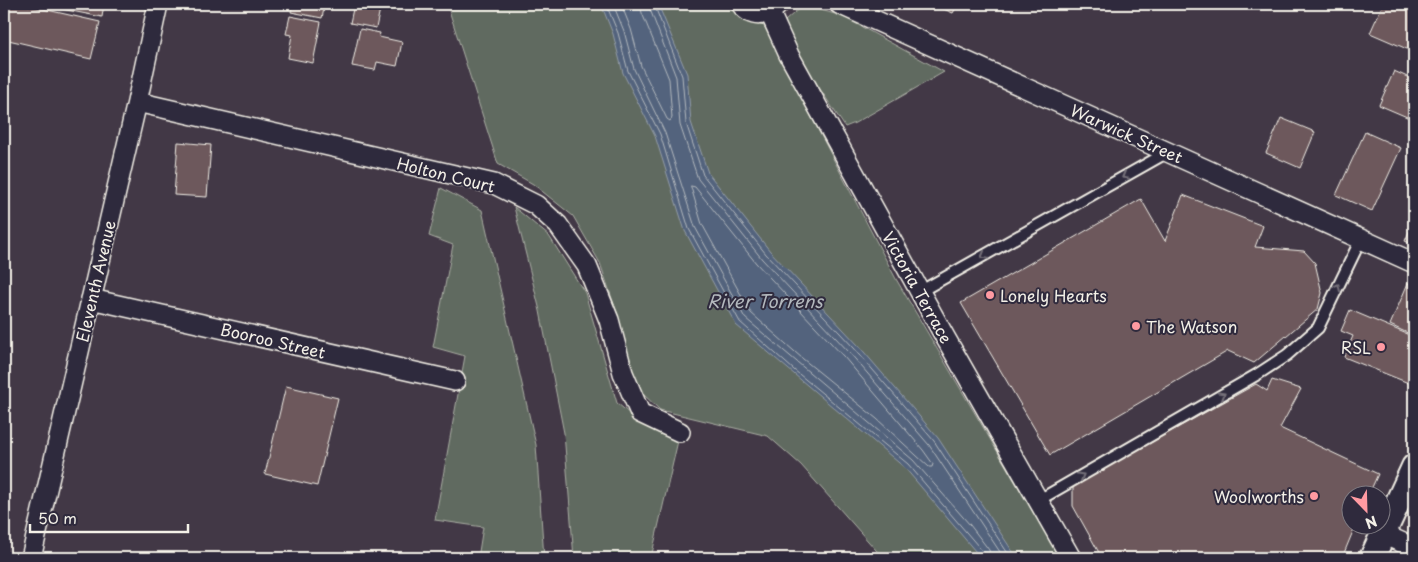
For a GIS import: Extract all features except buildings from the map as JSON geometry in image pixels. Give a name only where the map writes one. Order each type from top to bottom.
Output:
[{"type":"street","name":"Eleventh Avenue","points":[[31,558],[138,102],[158,4]]},
{"type":"street","points":[[741,4],[754,15],[774,8]]},
{"type":"street","name":"Warwick Street","points":[[840,4],[1414,263]]},
{"type":"street","name":"Victoria Terrace","points":[[774,8],[789,55],[1071,558]]},
{"type":"street","name":"Holton Court","points":[[138,102],[494,184],[536,205],[558,225],[587,266],[609,320],[623,373],[640,413],[680,432]]},
{"type":"street","name":"Booroo Street","points":[[91,299],[456,381]]},
{"type":"street","points":[[1390,519],[1414,467]]},
{"type":"street","points":[[1372,558],[1383,534],[1414,548]]},
{"type":"lane","points":[[921,291],[1168,152]]},
{"type":"lane","points":[[1039,500],[1288,355],[1318,328],[1361,239]]},
{"type":"shaded area","points":[[447,4],[736,4],[747,20],[764,26],[896,279],[1060,558],[883,558],[801,465],[768,436],[660,410],[643,394],[634,379],[617,313],[600,263],[573,216],[533,184],[498,164]]},
{"type":"shaded area","points":[[803,5],[842,16],[944,72],[845,127],[786,37],[785,21]]},
{"type":"shaded area","points":[[441,188],[482,210],[536,445],[544,558],[478,558],[483,527],[435,520],[465,356],[433,347],[453,245],[429,236]]},
{"type":"shaded area","points":[[514,207],[549,236],[585,293],[617,403],[643,425],[680,432],[651,558],[574,558],[564,433],[540,311]]},
{"type":"water","name":"River Torrens","points":[[601,4],[658,4],[687,74],[691,122],[708,173],[770,251],[858,345],[938,438],[1017,558],[981,558],[905,468],[736,325],[685,231],[655,136],[623,73],[613,34]]},
{"type":"place","name":"Lonely Hearts","points":[[990,295]]},
{"type":"place","name":"The Watson","points":[[1136,326]]},
{"type":"place","name":"RSL","points":[[1381,347]]},
{"type":"place","name":"Woolworths","points":[[1314,496]]}]
